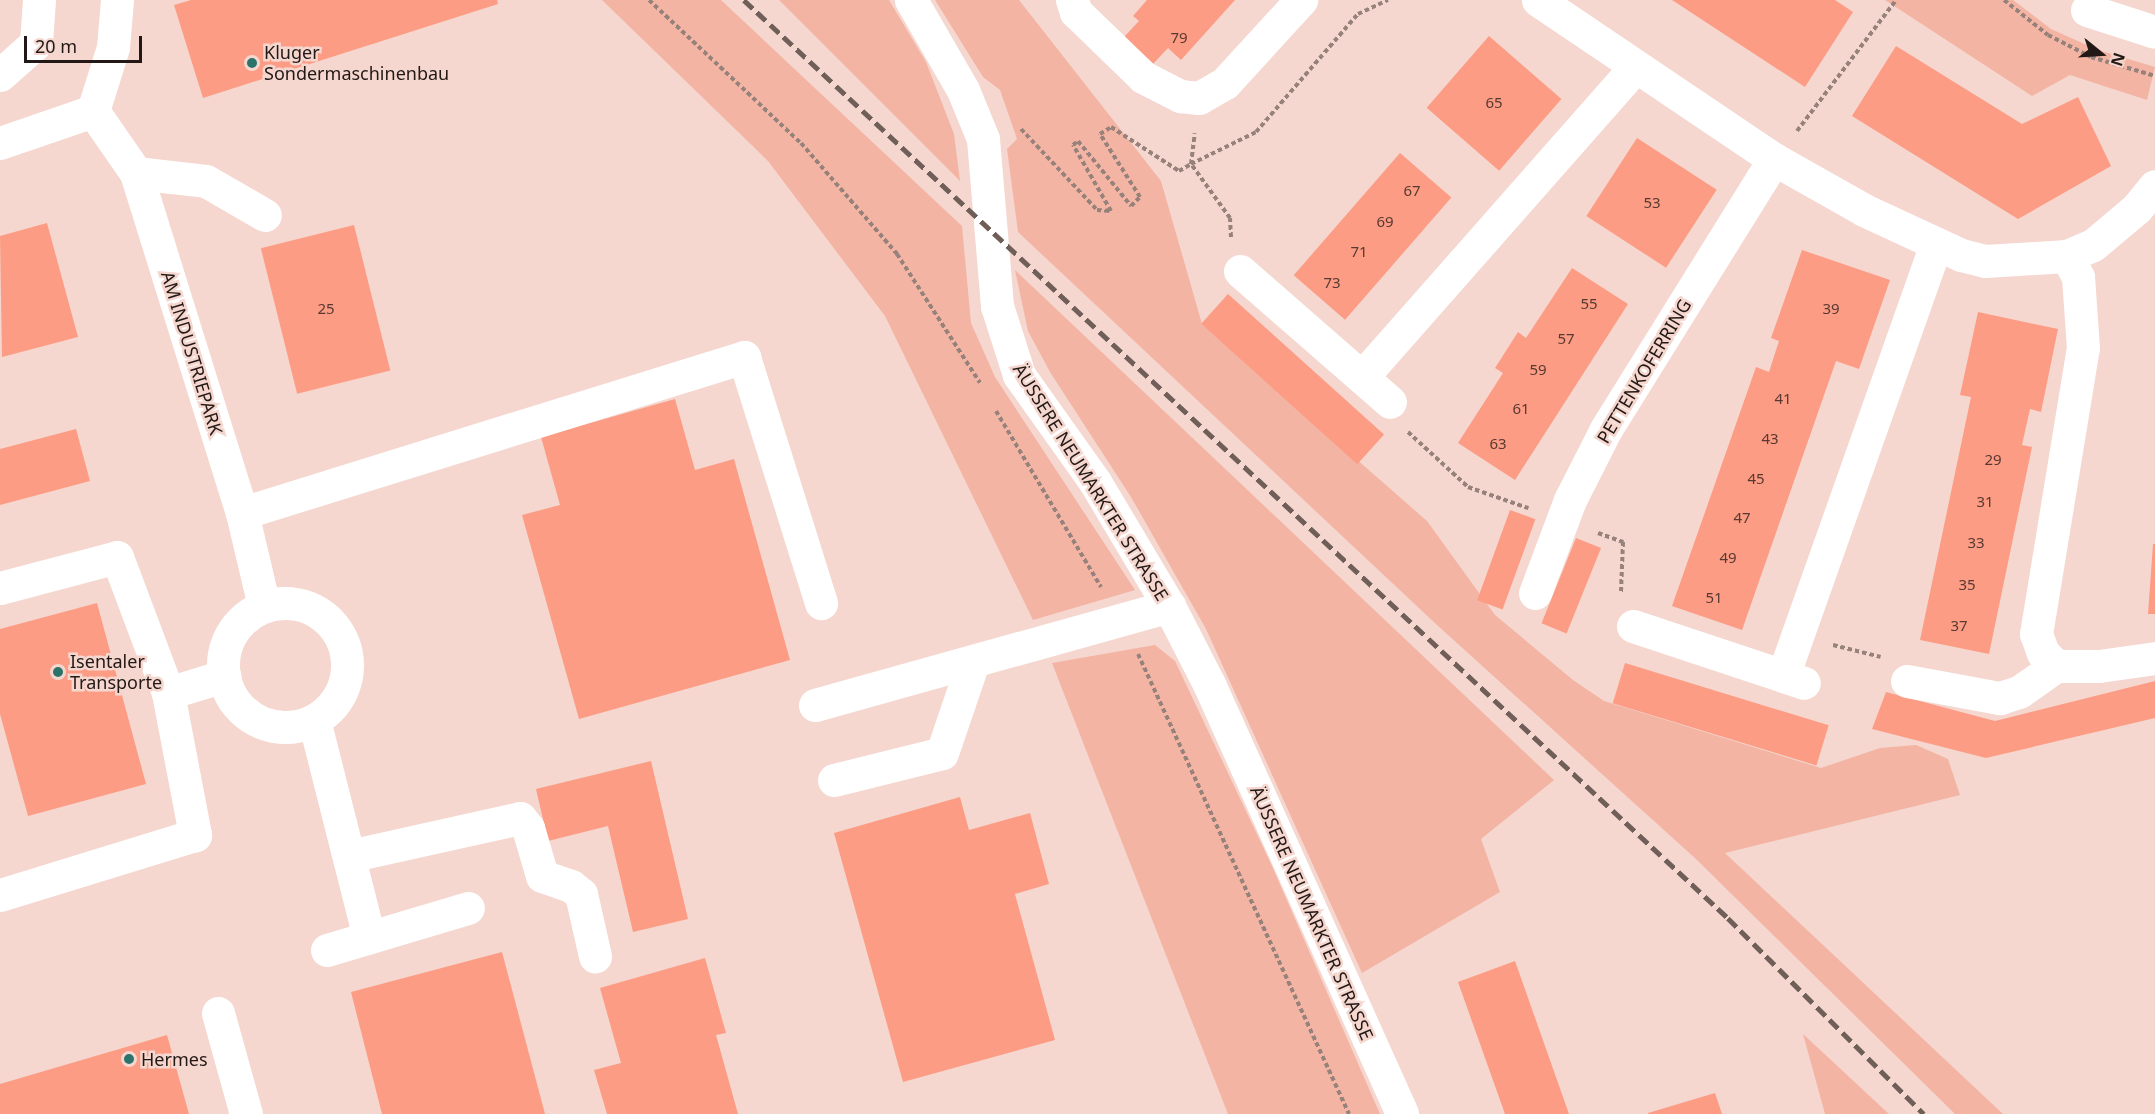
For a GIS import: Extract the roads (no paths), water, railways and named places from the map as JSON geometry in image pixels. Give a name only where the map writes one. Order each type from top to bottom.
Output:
[{"type":"street","points":[[0,75],[36,43],[39,0]]},
{"type":"street","points":[[0,143],[93,111],[113,47],[117,0]]},
{"type":"street","name":"ÄUSSERE NEUMARKTER STRASSE","points":[[911,0],[929,26],[975,116],[987,171],[997,306],[1019,375],[1095,482],[1169,606],[1209,684],[1402,1114]]},
{"type":"street","points":[[1072,0],[1076,12],[1143,77],[1180,96],[1199,98],[1225,83],[1300,0]]},
{"type":"street","points":[[1558,6],[1635,67],[1774,159],[1935,246],[1985,261],[2067,256],[2093,245],[2137,208],[2155,186]]},
{"type":"street","points":[[2086,10],[2155,32]]},
{"type":"street","points":[[1362,377],[1635,67]]},
{"type":"street","name":"AM INDUSTRIEPARK","points":[[93,111],[136,173],[242,513],[264,606]]},
{"type":"street","name":"PETTENKOFERRING","points":[[1535,593],[1570,500],[1606,429],[1774,159]]},
{"type":"street","points":[[136,173],[207,181],[265,215]]},
{"type":"street","points":[[1633,626],[1794,679],[1797,637],[1935,246]]},
{"type":"street","points":[[2056,666],[2043,653],[2036,634],[2083,348],[2078,277],[2067,256]]},
{"type":"street","points":[[1240,271],[1390,402]]},
{"type":"street","points":[[242,513],[744,357],[821,603]]},
{"type":"street","points":[[0,588],[117,557],[168,693],[195,835],[0,895]]},
{"type":"street","points":[[301,604],[333,624],[342,640],[346,677],[329,710],[314,720],[291,727],[268,725],[248,715],[233,698],[224,676],[224,655],[231,634],[245,617],[264,606],[301,604]]},
{"type":"street","points":[[815,705],[1169,606]]},
{"type":"street","points":[[1907,681],[2000,698],[2019,692],[2056,666],[2099,666],[2155,658]]},
{"type":"street","points":[[834,780],[942,753],[973,662]]},
{"type":"street","points":[[168,693],[224,676]]},
{"type":"street","points":[[314,720],[369,937]]},
{"type":"street","points":[[349,856],[520,818],[528,828],[542,876],[571,886],[581,894],[595,956]]},
{"type":"street","points":[[327,950],[468,908]]},
{"type":"street","points":[[218,1013],[246,1114]]},
{"type":"railway","points":[[744,0],[1728,918],[1924,1114]]},
{"type":"place","name":"Kluger Sondermaschinenbau","points":[[252,63]]},
{"type":"place","name":"Isentaler Transporte","points":[[58,672]]},
{"type":"place","name":"Hermes","points":[[129,1059]]}]
